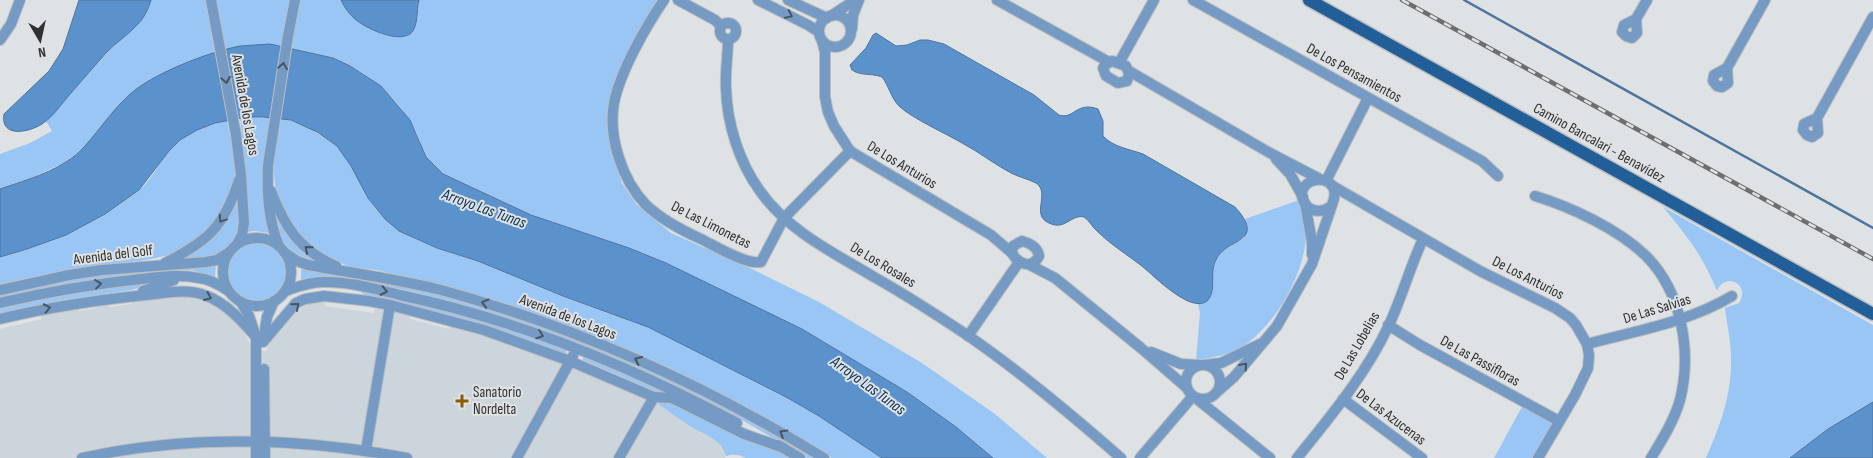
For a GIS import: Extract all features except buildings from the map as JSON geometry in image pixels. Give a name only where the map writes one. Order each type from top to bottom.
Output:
[{"type":"main road","name":"Camino Bancalari - Benavídez","points":[[1309,0],[1873,314]]},
{"type":"street","points":[[0,40],[11,24],[20,0]]},
{"type":"street","name":"Avenida de los Lagos","points":[[211,0],[236,135],[241,174],[244,223],[242,235],[237,244]]},
{"type":"street","name":"Avenida de los Lagos","points":[[295,0],[273,131],[267,182],[270,222],[282,249],[297,260],[308,265],[439,290],[496,306],[621,353],[695,386],[749,413],[824,458]]},
{"type":"street","name":"De Las Limonetas","points":[[664,0],[638,44],[623,76],[614,102],[613,123],[615,142],[628,179],[645,204],[678,228],[733,255],[754,263],[763,261],[784,218]]},
{"type":"street","name":"De Los Rosales","points":[[678,0],[715,20],[721,26],[728,22],[735,26],[735,35],[728,39],[726,91],[731,127],[740,154],[754,182],[769,203],[784,218],[809,237],[968,336],[1032,383],[1121,458]]},
{"type":"street","points":[[758,0],[808,24],[829,46],[842,46]]},
{"type":"street","points":[[788,0],[829,17],[844,18],[850,25],[851,30]]},
{"type":"street","points":[[821,37],[821,24],[857,0]]},
{"type":"street","points":[[825,66],[833,54],[849,39],[857,0]]},
{"type":"street","points":[[997,0],[1078,46],[1126,66],[1129,71],[1270,153],[1290,174],[1308,207],[1317,211],[1327,209],[1332,204],[1349,199],[1360,201]]},
{"type":"street","points":[[1106,76],[1103,68],[1114,62],[1154,0]]},
{"type":"street","name":"De Los Pensamientos","points":[[1193,0],[1482,161],[1498,176]]},
{"type":"street","points":[[1636,19],[1647,0]]},
{"type":"street","points":[[1727,68],[1765,0]]},
{"type":"street","points":[[1818,118],[1873,17]]},
{"type":"street","name":"De Los Anturios","points":[[821,37],[825,52],[825,97],[828,112],[850,152],[991,236]]},
{"type":"street","points":[[1078,46],[1112,81],[1158,88]]},
{"type":"street","points":[[1121,83],[1129,78],[1129,71]]},
{"type":"street","points":[[1326,181],[1368,98]]},
{"type":"street","points":[[784,218],[850,152]]},
{"type":"street","name":"De Los Anturios","points":[[1270,153],[1326,181],[1480,271],[1563,313],[1576,325],[1588,344]]},
{"type":"street","points":[[160,265],[195,247],[216,227],[226,213],[241,174]]},
{"type":"street","points":[[1202,365],[1190,372],[1186,383],[1192,394],[1206,399],[1217,393],[1234,377],[1267,340],[1282,318],[1312,264],[1335,193],[1326,181],[1315,179],[1307,184],[1303,192],[1312,242],[1312,264]]},
{"type":"street","points":[[267,182],[280,214],[296,238],[317,256],[351,272]]},
{"type":"street","points":[[1536,196],[1550,200],[1614,232],[1646,256],[1670,291],[1680,318],[1684,367],[1679,402],[1672,422],[1651,458]]},
{"type":"street","points":[[991,236],[1030,244],[1055,278]]},
{"type":"street","points":[[991,236],[1024,263],[1055,278],[1141,348],[1192,394],[1270,458]]},
{"type":"street","points":[[265,458],[261,442],[260,344],[267,317],[274,302],[285,291],[291,276],[289,264],[282,249],[266,239],[258,238],[237,244],[228,253],[222,271],[227,290],[241,302],[258,306],[274,302]]},
{"type":"street","name":"De Las Lobelias","points":[[1297,458],[1361,373],[1388,325],[1423,239]]},
{"type":"street","points":[[1012,253],[1013,246],[1022,241]]},
{"type":"street","name":"Avenida del Golf","points":[[0,290],[69,275],[206,262],[216,260],[228,253]]},
{"type":"street","points":[[968,336],[1024,263],[1037,260],[1038,253]]},
{"type":"street","points":[[128,296],[184,276]]},
{"type":"street","name":"Avenida del Golf","points":[[0,303],[76,287],[184,276],[212,281],[227,290]]},
{"type":"street","points":[[336,282],[369,301]]},
{"type":"street","name":"Avenida de los Lagos","points":[[285,291],[311,283],[336,282],[426,300],[484,316],[624,368],[688,397],[800,458]]},
{"type":"street","points":[[0,319],[58,306],[128,296],[186,292],[206,295],[228,310],[260,344]]},
{"type":"street","points":[[260,344],[296,304],[304,299],[324,296],[390,305],[484,330],[570,361],[654,397],[671,398],[744,434],[784,448]]},
{"type":"street","name":"De Las Salvias","points":[[1588,344],[1713,307],[1732,296]]},
{"type":"street","points":[[241,302],[249,316],[260,344]]},
{"type":"street","points":[[366,450],[390,305]]},
{"type":"street","name":"De Las Passifloras","points":[[1388,325],[1420,345],[1559,421]]},
{"type":"street","points":[[1141,348],[1182,364],[1202,365],[1221,362],[1267,340]]},
{"type":"street","points":[[1538,458],[1585,378],[1589,361],[1588,344]]},
{"type":"street","points":[[517,458],[576,349]]},
{"type":"street","points":[[1202,365],[1215,370],[1218,374],[1220,380],[1216,404],[1219,415]]},
{"type":"street","points":[[1140,458],[1192,394]]},
{"type":"street","points":[[619,458],[654,397]]},
{"type":"street","name":"De Las Azucenas","points":[[1343,399],[1422,458]]},
{"type":"street","points":[[82,458],[171,445],[215,442],[261,442],[316,444],[366,450],[407,458]]},
{"type":"street","points":[[256,458],[261,442]]},
{"type":"shaded area","points":[[151,0],[206,0],[214,32],[211,33],[215,54],[166,72],[109,116],[83,148],[64,163],[0,189],[0,154],[30,143],[52,131],[46,121],[109,51],[139,23],[150,6]]},
{"type":"shaded area","points":[[216,0],[290,0],[282,47],[226,50]]},
{"type":"shaded area","points":[[299,0],[341,0],[356,19],[376,31],[391,36],[415,26],[419,0],[657,0],[626,59],[609,138],[623,185],[637,205],[671,233],[752,269],[819,302],[922,363],[995,414],[1047,458],[993,458],[956,427],[907,392],[802,329],[666,263],[629,248],[531,215],[443,174],[426,157],[416,132],[401,108],[381,86],[350,66],[333,58],[292,49]]},
{"type":"shaded area","points":[[240,118],[271,118],[269,233],[247,232],[247,204]]},
{"type":"shaded area","points":[[281,119],[291,120],[307,127],[337,146],[376,209],[399,230],[437,248],[478,261],[563,296],[648,327],[786,397],[819,416],[882,458],[832,458],[747,407],[668,367],[588,335],[434,284],[376,270],[351,267],[322,256],[309,246],[289,221],[276,192],[273,167]]},
{"type":"shaded area","points":[[227,121],[230,136],[233,135],[235,154],[236,168],[232,186],[221,211],[213,223],[193,242],[161,257],[27,278],[0,285],[0,257],[72,231],[105,213],[142,188],[168,152],[180,140],[194,131]]},
{"type":"shaded area","points":[[237,195],[238,224],[233,241],[227,248],[220,253],[209,256],[181,258],[193,250]]},
{"type":"shaded area","points":[[1299,200],[1306,232],[1304,252],[1299,269],[1284,301],[1262,330],[1249,342],[1226,354],[1196,360],[1200,313],[1198,304],[1203,303],[1216,259],[1224,250],[1244,238],[1245,219]]},
{"type":"shaded area","points":[[1663,207],[1873,325],[1873,402],[1828,429],[1790,458],[1706,458],[1720,422],[1727,397],[1731,371],[1730,339],[1725,308],[1739,303],[1742,290],[1735,282],[1731,281],[1721,285],[1717,291],[1694,247]]},
{"type":"shaded area","points":[[276,212],[322,262],[304,257],[288,247],[278,231]]},
{"type":"shaded area","points":[[251,243],[263,243],[274,248],[282,256],[287,267],[285,285],[274,298],[263,303],[251,303],[240,298],[232,290],[227,279],[227,267],[232,256],[240,248]]},
{"type":"shaded area","points":[[216,264],[215,278],[192,270],[132,275],[78,282],[0,298],[0,294],[78,277]]},
{"type":"shaded area","points":[[301,267],[415,288],[477,304],[590,345],[649,369],[737,411],[816,458],[807,458],[735,416],[648,374],[476,309],[415,292],[373,284],[324,277],[301,280]]},
{"type":"shaded area","points":[[159,282],[131,290],[63,300],[0,315],[0,309],[59,296]]},
{"type":"shaded area","points":[[356,290],[463,314],[567,350],[565,354],[464,319],[366,295]]},
{"type":"shaded area","points":[[199,296],[214,303],[233,319],[243,331],[250,344],[250,351],[267,351],[269,340],[281,323],[305,302],[325,300],[325,306],[374,313],[375,307],[411,313],[410,319],[449,329],[451,323],[503,340],[633,391],[657,403],[693,428],[705,432],[721,445],[725,450],[726,456],[725,458],[0,458],[0,329],[42,319],[40,313],[78,305],[79,311],[96,308],[95,302],[108,301],[109,307],[132,304],[132,298]]},
{"type":"shaded area","points":[[583,357],[668,392],[657,392],[583,360]]},
{"type":"shaded area","points":[[667,401],[776,450],[789,458],[726,456],[721,445],[657,403]]},
{"type":"shaded area","points":[[1523,405],[1554,422],[1534,458],[1494,458]]},
{"type":"water","points":[[79,0],[151,0],[140,22],[107,52],[50,117],[37,127],[24,131],[11,130],[4,122],[4,114],[49,71],[63,49]]},
{"type":"water","points":[[341,0],[419,0],[415,27],[410,34],[404,36],[397,37],[381,33],[355,19]]},
{"type":"water","points":[[876,33],[896,46],[907,45],[920,40],[944,44],[1034,95],[1059,115],[1068,115],[1085,107],[1098,109],[1103,121],[1103,136],[1107,140],[1143,154],[1235,207],[1246,223],[1247,231],[1241,239],[1218,256],[1213,269],[1211,296],[1207,301],[1200,304],[1173,292],[1108,241],[1084,217],[1075,218],[1059,225],[1049,223],[1041,215],[1042,192],[1036,183],[1011,173],[905,111],[896,103],[882,77],[852,70],[850,65],[866,48]]},
{"type":"water","name":"Arroyo Las Tunas","points":[[270,44],[333,58],[350,66],[381,86],[410,120],[426,157],[443,174],[531,215],[629,248],[666,263],[802,329],[907,392],[956,427],[993,458],[882,458],[819,416],[786,397],[648,327],[563,296],[478,261],[437,248],[399,231],[385,219],[368,198],[351,166],[337,146],[317,132],[291,120],[248,117],[215,123],[197,130],[180,140],[169,151],[139,190],[105,214],[66,235],[0,257],[0,189],[45,173],[76,155],[128,96],[158,76],[185,63],[228,49],[240,46]]},
{"type":"water","points":[[1873,402],[1873,458],[1790,458],[1828,429]]},
{"type":"waterway","points":[[1464,0],[1873,228]]},
{"type":"railway","points":[[1402,0],[1873,259]]},
{"type":"place","name":"Sanatorio Nordelta","points":[[462,401]]}]
